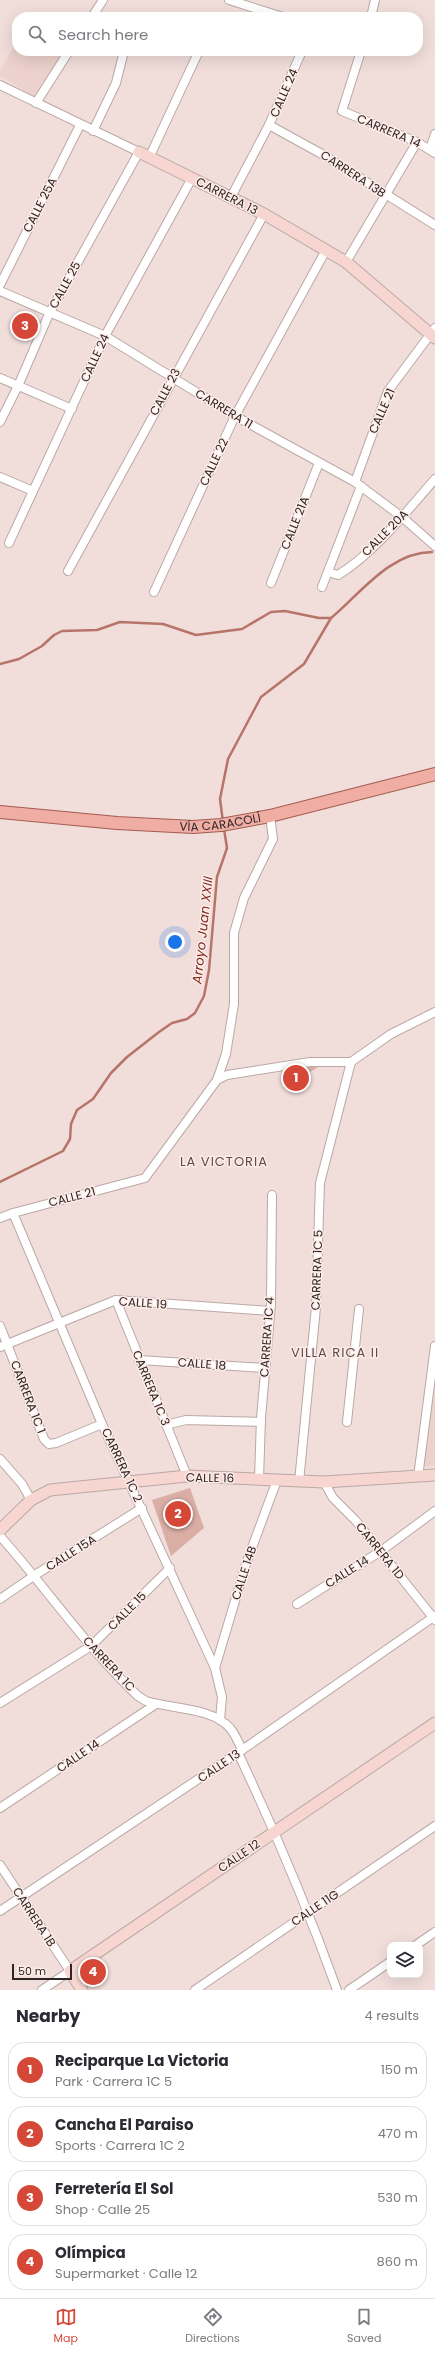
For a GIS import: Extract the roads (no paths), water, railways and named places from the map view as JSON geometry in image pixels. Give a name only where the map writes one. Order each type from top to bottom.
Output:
[{"type":"main road","name":"VÍA CARACOLÍ","points":[[0,812],[193,827],[224,824],[270,816],[435,774]]},
{"type":"street","points":[[95,12],[103,0]]},
{"type":"street","points":[[229,0],[267,12]]},
{"type":"street","points":[[372,12],[376,0]]},
{"type":"street","points":[[36,103],[66,56]]},
{"type":"street","points":[[93,131],[116,83],[123,56]]},
{"type":"street","points":[[149,158],[197,56]]},
{"type":"street","name":"CALLE 24","points":[[231,197],[269,125],[300,56]]},
{"type":"street","name":"CARRERA 14","points":[[359,56],[342,111],[417,142],[433,151]]},
{"type":"street","name":"CARRERA 13","points":[[0,85],[264,214],[346,262],[434,334]]},
{"type":"street","name":"CALLE 25A","points":[[0,285],[80,125]]},
{"type":"street","name":"CARRERA 13B","points":[[269,125],[320,153],[386,196],[435,225]]},
{"type":"street","points":[[433,151],[435,134]]},
{"type":"street","points":[[346,262],[417,142]]},
{"type":"street","name":"CALLE 25","points":[[0,422],[18,386],[49,314],[139,152]]},
{"type":"street","name":"CALLE 24","points":[[9,543],[105,336],[192,178]]},
{"type":"street","name":"CALLE 23","points":[[68,571],[106,506],[173,378],[264,214]]},
{"type":"street","name":"CALLE 22","points":[[154,592],[234,416],[326,250]]},
{"type":"street","name":"CARRERA 11","points":[[0,291],[49,314],[105,336],[234,416],[358,484],[402,517],[435,545]]},
{"type":"street","name":"CALLE 21","points":[[322,587],[358,484],[388,391],[434,334]]},
{"type":"street","points":[[0,378],[72,409]]},
{"type":"street","name":"CALLE 21A","points":[[271,583],[319,463]]},
{"type":"street","points":[[0,477],[33,491]]},
{"type":"street","name":"CALLE 20A","points":[[328,572],[338,575],[351,567],[402,517],[435,479]]},
{"type":"street","points":[[217,1080],[226,1054],[234,1004],[234,933],[244,898],[273,839],[270,816]]},
{"type":"street","points":[[217,1080],[227,1075],[310,1062],[351,1062],[391,1034],[435,1012]]},
{"type":"street","name":"CARRERA 1C 5","points":[[299,1482],[316,1307],[320,1183],[351,1062]]},
{"type":"street","name":"CALLE 21","points":[[0,1218],[13,1213],[145,1178],[217,1080]]},
{"type":"street","name":"CARRERA 1C 4","points":[[259,1479],[261,1422],[270,1311],[272,1195]]},
{"type":"street","name":"CARRERA 1C 2","points":[[13,1213],[61,1322],[102,1424],[215,1668],[222,1696],[220,1720]]},
{"type":"street","name":"CALLE 19","points":[[4,1345],[116,1300],[270,1311]]},
{"type":"street","name":"CARRERA 1C 3","points":[[116,1300],[187,1476]]},
{"type":"street","points":[[347,1422],[359,1309]]},
{"type":"street","name":"CARRERA 1C 1","points":[[0,1326],[4,1345],[44,1439],[49,1444],[56,1443],[102,1424]]},
{"type":"street","points":[[418,1477],[435,1346]]},
{"type":"street","name":"CALLE 18","points":[[139,1360],[265,1368]]},
{"type":"street","points":[[166,1425],[186,1420],[261,1422]]},
{"type":"street","points":[[0,1460],[22,1484],[31,1500]]},
{"type":"street","name":"CALLE 16","points":[[0,1530],[31,1500],[50,1490],[187,1476],[324,1482],[435,1475]]},
{"type":"street","name":"CALLE 14B","points":[[215,1668],[246,1564],[277,1480]]},
{"type":"street","name":"CARRERA 1D","points":[[324,1482],[333,1498],[356,1521],[434,1618]]},
{"type":"street","name":"CALLE 15A","points":[[0,1600],[35,1575],[142,1508]]},
{"type":"street","name":"CALLE 14","points":[[297,1604],[381,1551],[435,1511]]},
{"type":"street","name":"CARRERA 1C","points":[[0,1536],[35,1575],[91,1646],[138,1696],[146,1701],[156,1704],[198,1712],[220,1720],[230,1729],[276,1831],[309,1912],[337,1990]]},
{"type":"street","name":"CALLE 15","points":[[0,1703],[91,1646],[170,1568]]},
{"type":"street","name":"CALLE 13","points":[[0,1912],[240,1751],[434,1618]]},
{"type":"street","name":"CALLE 14","points":[[0,1808],[156,1704]]},
{"type":"street","name":"CALLE 12","points":[[42,1990],[435,1723]]},
{"type":"street","name":"CALLE 11G","points":[[195,1990],[435,1826]]},
{"type":"street","name":"CARRERA 1B","points":[[0,1865],[82,1990]]},
{"type":"street","points":[[420,1942],[435,1932]]},
{"type":"street","points":[[349,1990],[387,1964]]},
{"type":"waterway","points":[[0,664],[19,659],[42,646],[54,635],[62,631],[97,630],[120,622],[163,624],[196,635],[242,629],[271,612],[285,611],[319,618],[331,618],[389,567],[403,559],[417,554],[432,552]]},
{"type":"waterway","name":"Arroyo Juan XXIII","points":[[223,822],[220,799],[228,759],[261,697],[304,664],[331,618]]},
{"type":"waterway","name":"Arroyo Juan XXIII","points":[[0,1182],[63,1151],[70,1139],[71,1124],[77,1110],[93,1099],[111,1073],[127,1057],[159,1032],[172,1023],[187,1019],[195,1013],[204,996],[209,970],[217,877],[227,848],[224,829]]},
{"type":"place","name":"Ferretería El Sol","points":[[25,326]]},
{"type":"place","name":"Reciparque La Victoria","points":[[296,1078]]},
{"type":"place","name":"Cancha El Paraiso","points":[[178,1514]]},
{"type":"place","name":"Olímpica","points":[[93,1972]]},
{"type":"district","name":"LA VICTORIA","points":[[224,1161]]},
{"type":"district","name":"VILLA RICA II","points":[[335,1352]]}]
